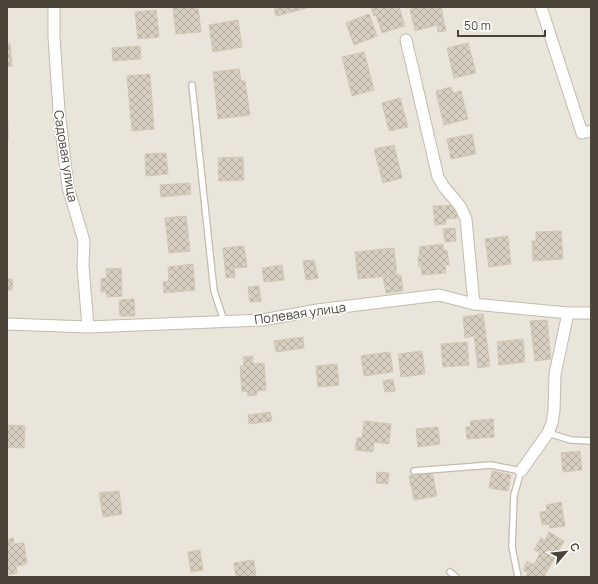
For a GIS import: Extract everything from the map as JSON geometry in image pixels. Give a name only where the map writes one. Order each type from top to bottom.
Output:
[{"type":"street","name":"Садовая улица","points":[[54,7],[54,37],[59,111],[68,187],[84,241],[83,266],[88,327]]},
{"type":"street","points":[[541,7],[582,133],[591,131]]},
{"type":"street","points":[[406,40],[438,177],[444,187],[460,206],[466,219],[474,304]]},
{"type":"street","name":"Полевая улица","points":[[7,324],[88,327],[262,320],[317,310],[439,295],[474,304],[568,313],[591,313]]},
{"type":"street","points":[[521,472],[548,433],[552,423],[554,411],[555,374],[568,313]]},
{"type":"lane","points":[[192,85],[214,291],[224,321]]},
{"type":"lane","points":[[548,433],[571,440],[591,441]]},
{"type":"lane","points":[[414,471],[491,465],[521,472],[514,495],[512,547],[518,577]]},
{"type":"lane","points":[[450,572],[456,577]]},
{"type":"shaded area","points":[[7,7],[591,7],[591,577],[7,577]]},
{"type":"building","points":[[198,7],[201,32],[176,34],[173,8]]},
{"type":"building","points":[[274,7],[307,7],[307,8],[276,16]]},
{"type":"building","points":[[371,7],[399,7],[405,26],[382,33],[376,15],[374,16]]},
{"type":"building","points":[[419,7],[441,7],[446,31],[438,32],[437,25],[415,31],[410,9]]},
{"type":"building","points":[[156,10],[159,37],[138,39],[135,12]]},
{"type":"building","points":[[369,14],[377,36],[354,45],[346,23]]},
{"type":"building","points":[[238,20],[242,47],[213,52],[209,25]]},
{"type":"building","points":[[10,43],[12,66],[7,67],[7,44]]},
{"type":"building","points":[[468,43],[476,73],[454,78],[447,48]]},
{"type":"building","points":[[140,46],[141,59],[113,61],[112,48]]},
{"type":"building","points":[[364,52],[374,90],[352,96],[342,57]]},
{"type":"building","points":[[239,69],[241,81],[245,81],[250,115],[218,119],[213,72]]},
{"type":"building","points":[[150,74],[154,129],[132,131],[127,76]]},
{"type":"building","points":[[451,87],[453,93],[461,91],[468,119],[444,125],[436,91]]},
{"type":"building","points":[[400,98],[408,127],[389,131],[382,103]]},
{"type":"building","points":[[8,121],[8,141],[7,141]]},
{"type":"building","points":[[472,134],[476,154],[451,159],[447,139]]},
{"type":"building","points":[[394,145],[402,178],[383,183],[374,149]]},
{"type":"building","points":[[166,153],[168,174],[146,176],[145,154]]},
{"type":"building","points":[[243,157],[244,180],[219,181],[218,158]]},
{"type":"building","points":[[190,183],[191,194],[161,197],[160,185]]},
{"type":"building","points":[[456,205],[457,218],[446,219],[446,224],[435,225],[433,206]]},
{"type":"building","points":[[186,216],[190,251],[169,253],[165,218]]},
{"type":"building","points":[[455,228],[456,241],[445,242],[443,229]]},
{"type":"building","points":[[561,231],[563,259],[533,261],[532,241],[536,241],[536,232]]},
{"type":"building","points":[[508,236],[511,264],[489,267],[485,239]]},
{"type":"building","points":[[443,244],[444,251],[447,250],[449,265],[445,265],[446,273],[422,275],[421,266],[419,267],[419,247]]},
{"type":"building","points":[[244,246],[247,267],[234,268],[235,277],[226,278],[223,248]]},
{"type":"building","points":[[394,248],[397,275],[358,279],[355,252]]},
{"type":"building","points":[[314,260],[318,278],[306,280],[303,261]]},
{"type":"building","points":[[193,264],[195,290],[164,293],[163,282],[169,281],[168,267]]},
{"type":"building","points":[[282,265],[284,280],[264,282],[262,268]]},
{"type":"building","points":[[121,268],[122,296],[107,297],[106,292],[101,292],[101,279],[107,278],[106,269]]},
{"type":"building","points":[[401,275],[403,291],[386,293],[383,277]]},
{"type":"building","points":[[7,279],[13,279],[12,290],[7,290]]},
{"type":"building","points":[[259,286],[261,301],[250,302],[248,287]]},
{"type":"building","points":[[134,299],[135,316],[120,316],[119,300]]},
{"type":"building","points":[[483,314],[490,366],[478,368],[474,336],[465,338],[463,317]]},
{"type":"building","points":[[547,320],[551,359],[535,361],[530,321]]},
{"type":"building","points":[[303,337],[304,348],[276,352],[274,341]]},
{"type":"building","points":[[523,339],[525,362],[499,365],[497,342]]},
{"type":"building","points":[[467,342],[469,365],[443,367],[441,344]]},
{"type":"building","points":[[422,351],[425,374],[401,377],[398,354]]},
{"type":"building","points":[[390,352],[393,372],[364,376],[361,356]]},
{"type":"building","points":[[253,356],[253,364],[264,363],[266,390],[257,391],[257,395],[248,396],[247,391],[242,392],[240,366],[244,366],[243,357]]},
{"type":"building","points":[[337,364],[339,385],[318,387],[316,366]]},
{"type":"building","points":[[393,379],[395,391],[385,392],[383,381]]},
{"type":"building","points":[[270,412],[272,421],[249,424],[248,415]]},
{"type":"building","points":[[493,419],[494,437],[467,439],[466,427],[471,427],[470,421]]},
{"type":"building","points":[[364,421],[391,424],[389,444],[374,442],[373,452],[355,450],[357,438],[362,438]]},
{"type":"building","points":[[7,425],[25,426],[24,448],[7,447]]},
{"type":"building","points":[[438,427],[440,444],[418,447],[416,429]]},
{"type":"building","points":[[580,451],[582,470],[563,472],[561,453]]},
{"type":"building","points":[[492,471],[511,475],[508,491],[489,488]]},
{"type":"building","points":[[377,472],[389,473],[388,484],[376,483]]},
{"type":"building","points":[[432,472],[437,496],[414,500],[409,476]]},
{"type":"building","points":[[119,491],[122,514],[103,517],[99,493]]},
{"type":"building","points":[[561,502],[565,526],[550,528],[549,524],[542,525],[540,512],[547,511],[546,505]]},
{"type":"building","points":[[549,532],[564,541],[544,577],[526,577],[528,573],[523,570],[527,561],[534,565],[540,553],[534,550],[541,538],[545,540]]},
{"type":"building","points":[[13,538],[14,544],[24,543],[27,564],[16,566],[17,573],[7,575],[7,539]]},
{"type":"building","points":[[200,550],[203,570],[191,572],[188,552]]},
{"type":"building","points":[[254,560],[256,577],[236,577],[234,563]]}]
